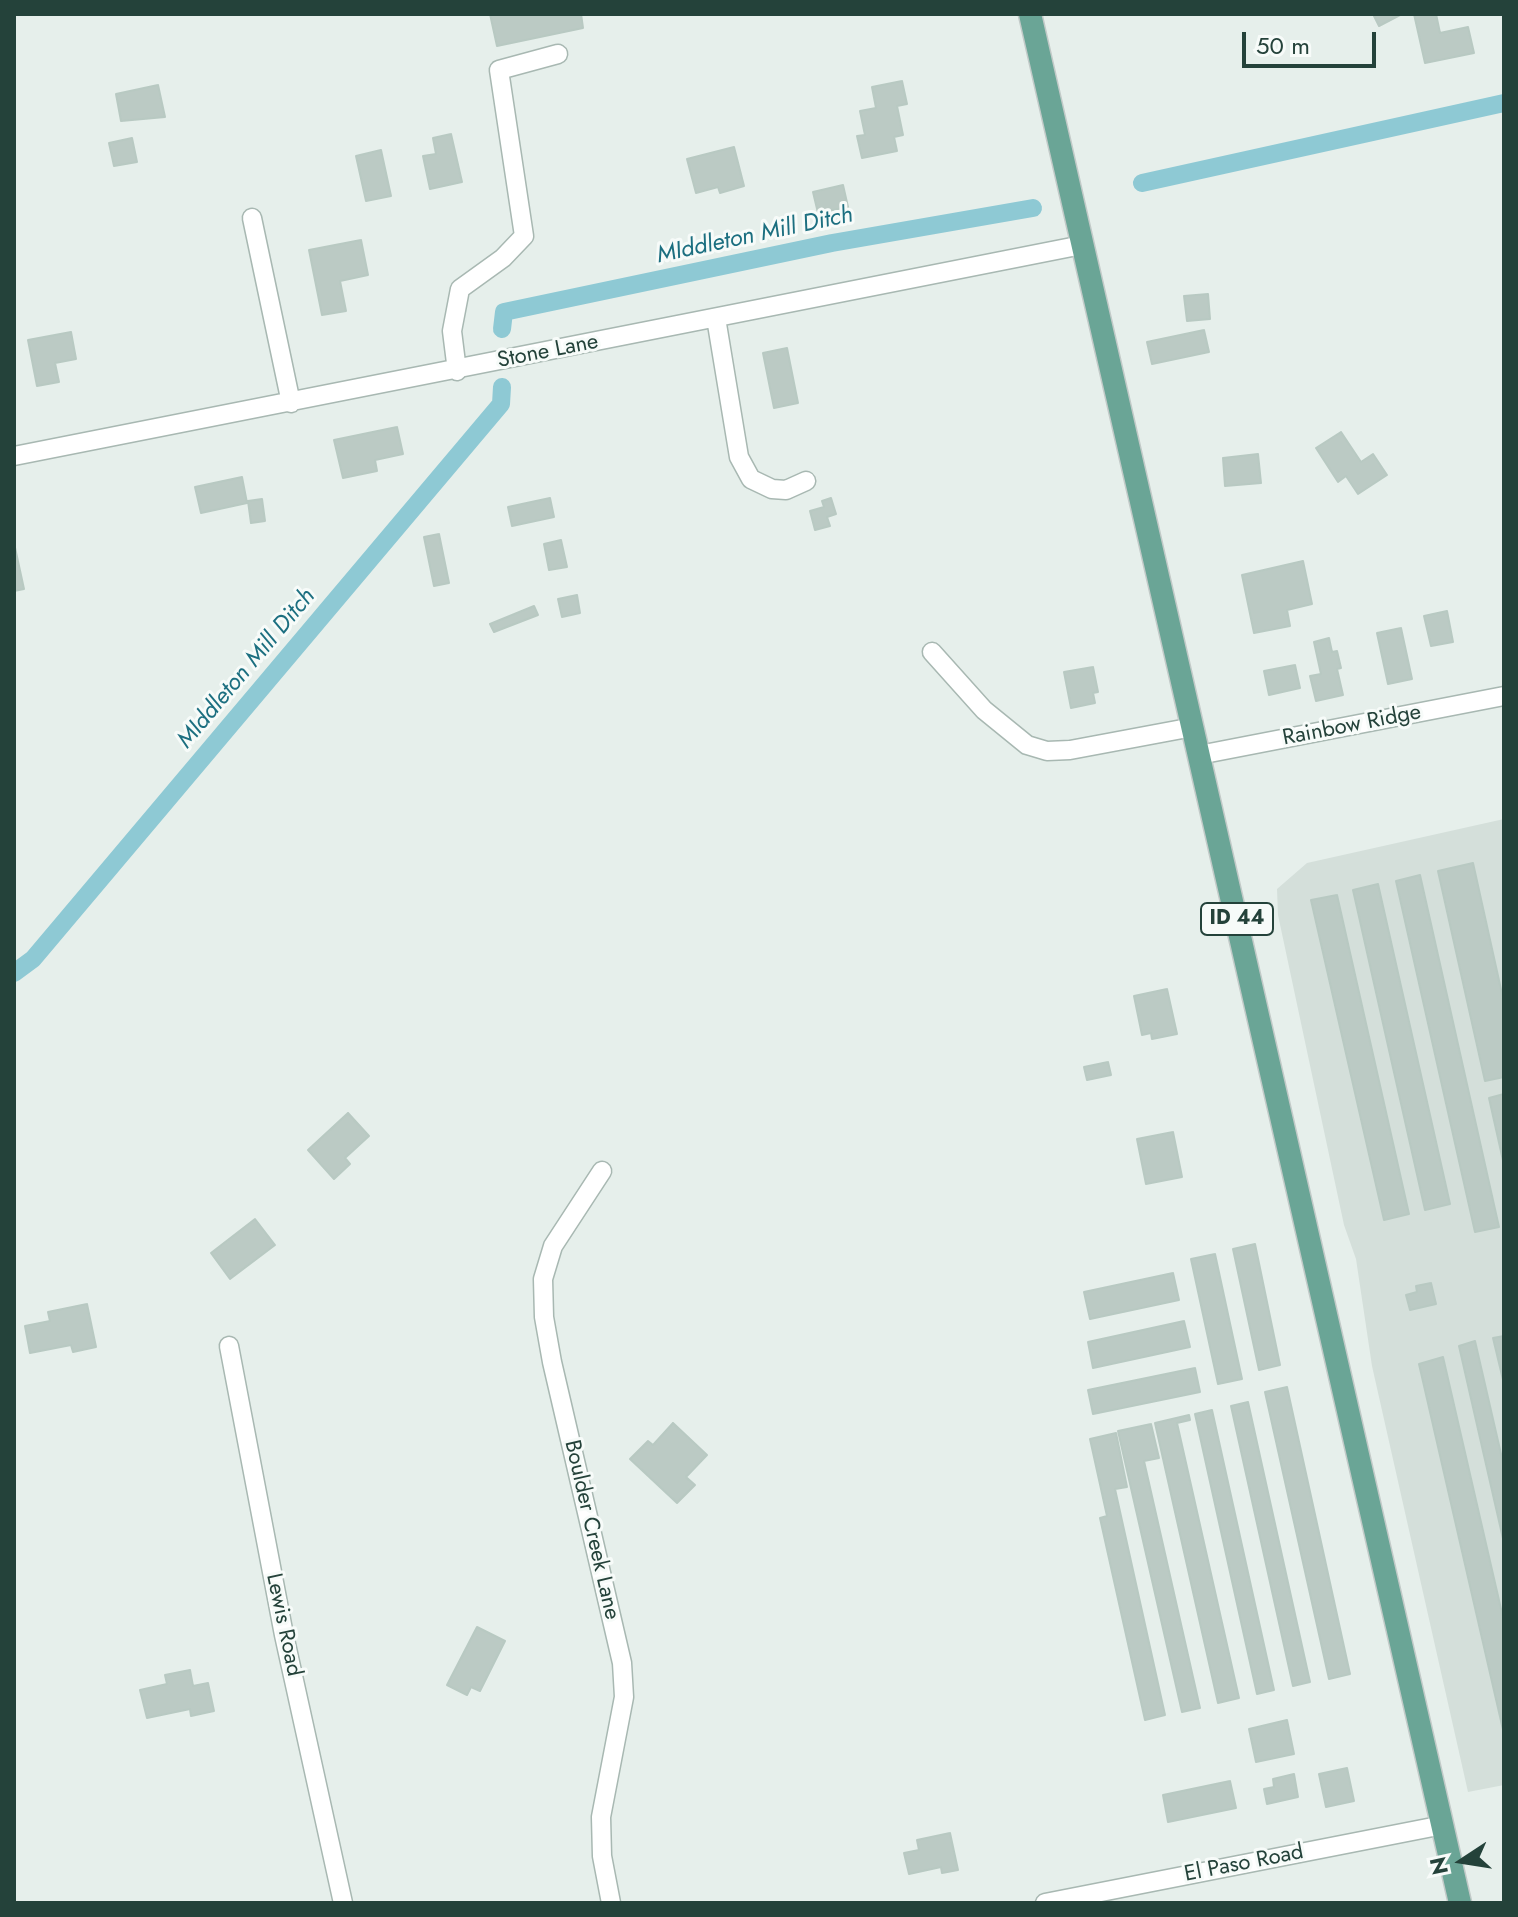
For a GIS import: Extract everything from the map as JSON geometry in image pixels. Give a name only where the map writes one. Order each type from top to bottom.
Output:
[{"type":"main road","name":"ID 44","points":[[1030,14],[1460,1903]]},
{"type":"street","points":[[457,371],[452,331],[460,289],[503,258],[524,236],[499,70],[558,54]]},
{"type":"street","points":[[252,218],[291,403]]},
{"type":"street","name":"Stone Lane","points":[[14,456],[457,371],[1082,245]]},
{"type":"street","points":[[716,318],[739,457],[751,479],[772,489],[786,490],[806,481]]},
{"type":"street","points":[[932,652],[984,710],[1027,745],[1047,751],[1070,750],[1193,727]]},
{"type":"street","name":"Rainbow Ridge","points":[[1199,755],[1504,696]]},
{"type":"street","name":"Boulder Creek Lane","points":[[602,1171],[553,1246],[543,1279],[544,1317],[552,1362],[622,1663],[624,1697],[601,1817],[602,1856],[611,1903]]},
{"type":"street","name":"Lewis Road","points":[[229,1346],[284,1635],[343,1903]]},
{"type":"street","name":"El Paso Road","points":[[1045,1903],[1443,1825]]},
{"type":"shaded area","points":[[1504,819],[1504,1785],[1468,1792],[1372,1366],[1356,1259],[1344,1225],[1278,915],[1277,889],[1307,863]]},
{"type":"building","points":[[490,14],[581,14],[583,28],[497,46]]},
{"type":"building","points":[[1373,14],[1400,14],[1400,15],[1379,26]]},
{"type":"building","points":[[1414,14],[1436,14],[1440,33],[1468,27],[1474,53],[1425,63]]},
{"type":"building","points":[[902,81],[907,104],[897,106],[903,135],[894,137],[897,151],[862,158],[857,136],[865,135],[860,111],[876,108],[872,87]]},
{"type":"building","points":[[158,85],[165,117],[121,121],[116,94]]},
{"type":"building","points":[[451,134],[462,182],[430,189],[423,156],[436,154],[433,138]]},
{"type":"building","points":[[132,138],[137,162],[114,166],[109,143]]},
{"type":"building","points":[[734,147],[744,186],[720,193],[718,187],[696,193],[687,159]]},
{"type":"building","points":[[381,150],[391,196],[366,201],[356,156]]},
{"type":"building","points":[[843,185],[848,207],[818,213],[813,192]]},
{"type":"building","points":[[361,240],[368,275],[340,281],[346,311],[322,315],[309,250]]},
{"type":"building","points":[[1208,294],[1210,319],[1187,321],[1184,296]]},
{"type":"building","points":[[1204,330],[1209,352],[1152,364],[1147,342]]},
{"type":"building","points":[[71,332],[76,359],[55,363],[59,382],[37,386],[28,340]]},
{"type":"building","points":[[787,348],[798,403],[774,408],[763,353]]},
{"type":"building","points":[[397,427],[403,454],[375,460],[377,471],[343,478],[334,440]]},
{"type":"building","points":[[1341,432],[1361,462],[1373,454],[1387,475],[1358,494],[1346,476],[1338,482],[1316,448]]},
{"type":"building","points":[[1258,454],[1261,483],[1225,486],[1223,458]]},
{"type":"building","points":[[242,477],[247,503],[201,513],[195,487]]},
{"type":"building","points":[[550,498],[554,517],[512,526],[508,507]]},
{"type":"building","points":[[831,498],[836,514],[827,517],[830,526],[815,530],[810,511],[824,507],[822,501]]},
{"type":"building","points":[[262,499],[265,521],[251,523],[248,501]]},
{"type":"building","points":[[439,534],[449,583],[434,586],[424,537]]},
{"type":"building","points":[[561,540],[567,567],[549,570],[544,544]]},
{"type":"building","points":[[14,543],[24,589],[14,591]]},
{"type":"building","points":[[1303,561],[1312,604],[1287,610],[1290,626],[1254,633],[1242,575]]},
{"type":"building","points":[[577,595],[580,613],[562,617],[558,599]]},
{"type":"building","points":[[534,606],[538,615],[494,632],[490,624]]},
{"type":"building","points":[[1447,611],[1453,642],[1431,646],[1424,616]]},
{"type":"building","points":[[1401,628],[1412,679],[1388,684],[1377,633]]},
{"type":"building","points":[[1329,638],[1332,652],[1337,651],[1341,668],[1337,669],[1343,695],[1316,701],[1310,676],[1321,674],[1314,642]]},
{"type":"building","points":[[1295,665],[1300,688],[1269,695],[1264,671]]},
{"type":"building","points":[[1093,667],[1098,692],[1093,693],[1095,703],[1071,708],[1064,672]]},
{"type":"building","points":[[1473,863],[1504,1003],[1504,1077],[1485,1081],[1438,871]]},
{"type":"building","points":[[1420,875],[1499,1227],[1475,1232],[1396,881]]},
{"type":"building","points":[[1378,884],[1450,1204],[1425,1210],[1353,890]]},
{"type":"building","points":[[1337,895],[1409,1214],[1384,1220],[1311,900]]},
{"type":"building","points":[[1167,989],[1177,1034],[1152,1039],[1151,1033],[1142,1035],[1134,996]]},
{"type":"building","points":[[1108,1062],[1111,1075],[1087,1080],[1084,1067]]},
{"type":"building","points":[[1504,1094],[1504,1165],[1489,1098]]},
{"type":"building","points":[[348,1113],[369,1136],[345,1158],[350,1164],[334,1179],[308,1150]]},
{"type":"building","points":[[1173,1132],[1182,1177],[1146,1184],[1137,1139]]},
{"type":"building","points":[[255,1219],[275,1245],[230,1279],[211,1253]]},
{"type":"building","points":[[1255,1244],[1280,1365],[1259,1370],[1233,1249]]},
{"type":"building","points":[[1215,1254],[1242,1379],[1218,1384],[1191,1259]]},
{"type":"building","points":[[1173,1273],[1179,1300],[1090,1319],[1084,1292]]},
{"type":"building","points":[[1431,1283],[1436,1304],[1410,1310],[1406,1295],[1417,1292],[1416,1286]]},
{"type":"building","points":[[87,1304],[96,1347],[73,1352],[71,1345],[30,1353],[25,1326],[50,1321],[48,1312]]},
{"type":"building","points":[[1184,1321],[1190,1347],[1093,1368],[1088,1342]]},
{"type":"building","points":[[1504,1336],[1504,1384],[1493,1338]]},
{"type":"building","points":[[1475,1341],[1504,1467],[1504,1543],[1459,1346]]},
{"type":"building","points":[[1443,1357],[1504,1622],[1504,1734],[1419,1364]]},
{"type":"building","points":[[1195,1368],[1200,1392],[1093,1414],[1088,1390]]},
{"type":"building","points":[[1287,1387],[1350,1674],[1329,1679],[1265,1392]]},
{"type":"building","points":[[1248,1402],[1310,1682],[1293,1686],[1231,1406]]},
{"type":"building","points":[[1212,1410],[1274,1690],[1257,1694],[1195,1414]]},
{"type":"building","points":[[1189,1415],[1190,1420],[1177,1423],[1239,1698],[1218,1703],[1155,1423]]},
{"type":"building","points":[[673,1423],[707,1455],[686,1477],[695,1485],[677,1503],[630,1459],[648,1441],[653,1445]]},
{"type":"building","points":[[1151,1424],[1159,1458],[1144,1461],[1200,1708],[1182,1712],[1118,1431]]},
{"type":"building","points":[[1116,1433],[1127,1487],[1115,1489],[1165,1715],[1145,1720],[1100,1518],[1107,1516],[1090,1439]]},
{"type":"building","points":[[477,1627],[505,1641],[480,1691],[471,1687],[467,1695],[447,1685]]},
{"type":"building","points":[[190,1670],[193,1686],[208,1683],[214,1711],[191,1716],[190,1709],[147,1718],[140,1690],[167,1684],[165,1675]]},
{"type":"building","points":[[1287,1720],[1294,1754],[1256,1762],[1249,1729]]},
{"type":"building","points":[[1347,1768],[1354,1801],[1326,1807],[1319,1774]]},
{"type":"building","points":[[1294,1774],[1298,1797],[1267,1804],[1264,1789],[1274,1787],[1273,1779]]},
{"type":"building","points":[[1230,1781],[1236,1808],[1168,1822],[1163,1795]]},
{"type":"building","points":[[950,1833],[958,1870],[942,1873],[941,1867],[909,1874],[904,1853],[919,1850],[917,1840]]},
{"type":"waterway","name":"MIddleton Mill Ditch","points":[[1142,183],[1504,103]]},
{"type":"waterway","name":"MIddleton Mill Ditch","points":[[502,329],[504,312],[832,243],[1033,208]]},
{"type":"waterway","name":"MIddleton Mill Ditch","points":[[14,973],[33,959],[501,404],[502,387]]}]
